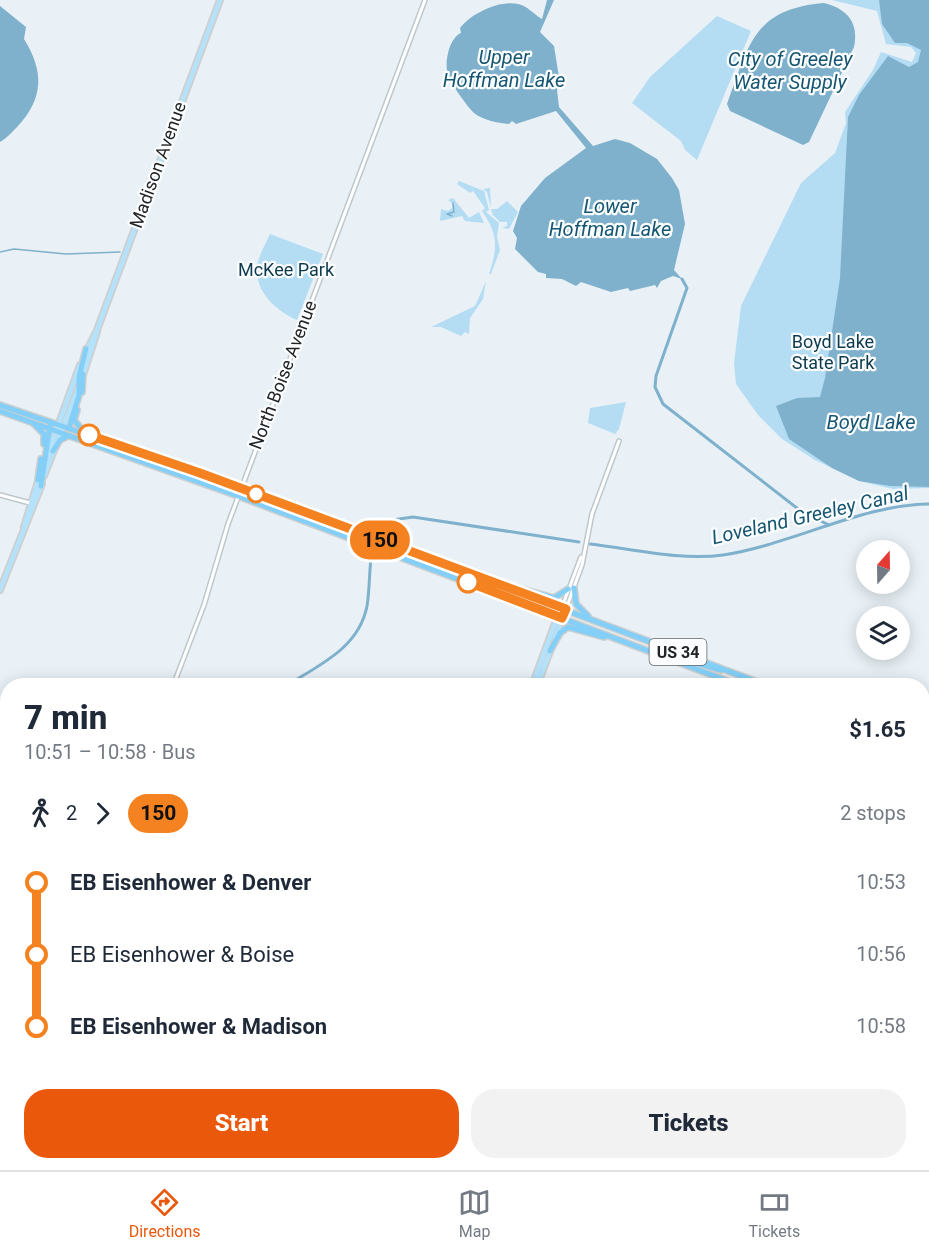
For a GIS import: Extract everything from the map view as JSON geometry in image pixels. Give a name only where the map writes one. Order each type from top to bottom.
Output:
[{"type":"highway","points":[[40,483],[43,466],[79,386],[87,349]]},
{"type":"highway","points":[[84,374],[82,394],[74,420],[85,434]]},
{"type":"highway","name":"US 34","points":[[0,405],[45,420],[73,437],[238,496],[720,678]]},
{"type":"highway","name":"US 34","points":[[0,411],[34,423],[85,434],[180,466],[746,678]]},
{"type":"highway","points":[[34,423],[45,439],[40,483]]},
{"type":"highway","points":[[59,428],[73,437]]},
{"type":"highway","points":[[53,451],[62,438],[73,437]]},
{"type":"highway","points":[[149,464],[176,469],[180,466]]},
{"type":"highway","points":[[511,588],[515,586],[554,598],[571,589],[579,609],[611,627]]},
{"type":"highway","points":[[550,651],[560,633],[570,627],[718,671],[722,669]]},
{"type":"main road","name":"Madison Avenue","points":[[79,386],[97,330],[219,0]]},
{"type":"main road","name":"Madison Avenue","points":[[0,590],[53,451],[87,349],[97,330]]},
{"type":"main road","name":"Madison Avenue","points":[[24,527],[30,503],[40,483]]},
{"type":"main road","points":[[535,678],[564,608]]},
{"type":"main road","points":[[540,678],[560,617]]},
{"type":"street","name":"North Boise Avenue","points":[[176,678],[204,605],[223,537],[238,496],[425,0]]},
{"type":"street","points":[[564,608],[578,562],[582,556],[592,514],[619,441]]},
{"type":"street","points":[[0,495],[30,503]]},
{"type":"green space","name":"Boyd Lake","points":[[832,0],[929,0],[929,488],[893,489],[859,481],[815,460],[782,439],[758,415],[736,384],[734,363],[741,306],[801,183],[835,153],[846,123],[845,112],[873,70],[881,52],[912,62],[916,53],[911,47],[886,44],[877,11]]},
{"type":"green space","points":[[717,16],[751,31],[697,160],[685,150],[681,141],[632,103],[650,77]]},
{"type":"green space","points":[[459,181],[484,191],[489,210],[486,212],[499,223],[497,237],[500,250],[491,274],[489,274],[495,248],[494,234],[482,211],[485,208],[473,191],[470,193],[457,184]]},
{"type":"green space","points":[[490,188],[491,209],[487,192],[483,189]]},
{"type":"green space","points":[[453,198],[469,218],[479,212],[484,223],[465,221],[462,216],[440,221],[441,209],[448,211],[452,208],[452,203],[448,200]]},
{"type":"green space","points":[[507,201],[518,212],[509,229],[502,228],[507,226],[507,222],[500,222],[492,214],[494,212],[492,213],[491,209],[497,209]]},
{"type":"green space","name":"McKee Park","points":[[270,234],[323,254],[297,320],[276,307],[260,286],[258,261]]},
{"type":"green space","points":[[486,281],[483,299],[470,318],[469,334],[465,332],[461,336],[441,327],[431,327],[475,306]]},
{"type":"green space","points":[[626,402],[619,429],[615,434],[588,423],[590,408]]},
{"type":"water","name":"Lower Hoffman Lake","points":[[547,0],[554,0],[540,32],[554,46],[560,83],[557,90],[559,107],[593,146],[615,139],[630,143],[657,159],[679,190],[685,224],[674,270],[682,279],[673,276],[661,281],[657,288],[655,285],[630,291],[628,288],[611,292],[581,282],[576,286],[562,279],[546,278],[546,274],[538,272],[515,249],[517,238],[513,231],[521,206],[545,178],[586,148],[556,111],[516,124],[512,121],[509,124],[495,122],[474,113],[448,75],[447,58],[453,40],[461,33],[460,28],[478,13],[494,6],[510,3],[525,6],[542,19]]},
{"type":"water","name":"Boyd Lake","points":[[879,0],[929,0],[929,487],[890,486],[859,481],[832,468],[789,439],[776,406],[797,398],[820,397],[825,378],[840,278],[848,117],[859,95],[888,56],[909,67],[918,62],[921,50],[907,43],[895,43],[882,24]]},
{"type":"water","name":"City of Greeley Water Supply","points":[[824,3],[840,9],[850,18],[855,31],[854,47],[809,142],[803,145],[730,111],[727,104],[749,48],[757,34],[768,22],[782,13]]},
{"type":"water","points":[[0,6],[26,27],[24,39],[35,62],[38,84],[37,95],[27,116],[12,133],[0,142]]},
{"type":"waterway","points":[[452,216],[447,214],[454,212],[453,203]]},
{"type":"waterway","points":[[0,252],[14,249],[66,254],[120,252]]},
{"type":"waterway","points":[[682,279],[687,288],[656,376],[655,387],[663,404],[802,512],[829,525]]},
{"type":"waterway","name":"Loveland Greeley Canal","points":[[590,544],[691,557],[723,555],[774,543],[879,511],[929,504]]},
{"type":"waterway","name":"Loveland Greeley Canal","points":[[378,536],[392,520],[413,517],[579,542]]},
{"type":"waterway","name":"Loveland Greeley Canal","points":[[299,678],[336,654],[347,644],[363,621],[367,606],[372,550]]},
{"type":"bus line","name":"150","points":[[89,435],[200,473],[566,609],[562,618],[468,582]]},
{"type":"water label","name":"Upper Hoffman Lake","points":[[504,68]]},
{"type":"park label","name":"Boyd Lake State Park","points":[[833,352]]}]
